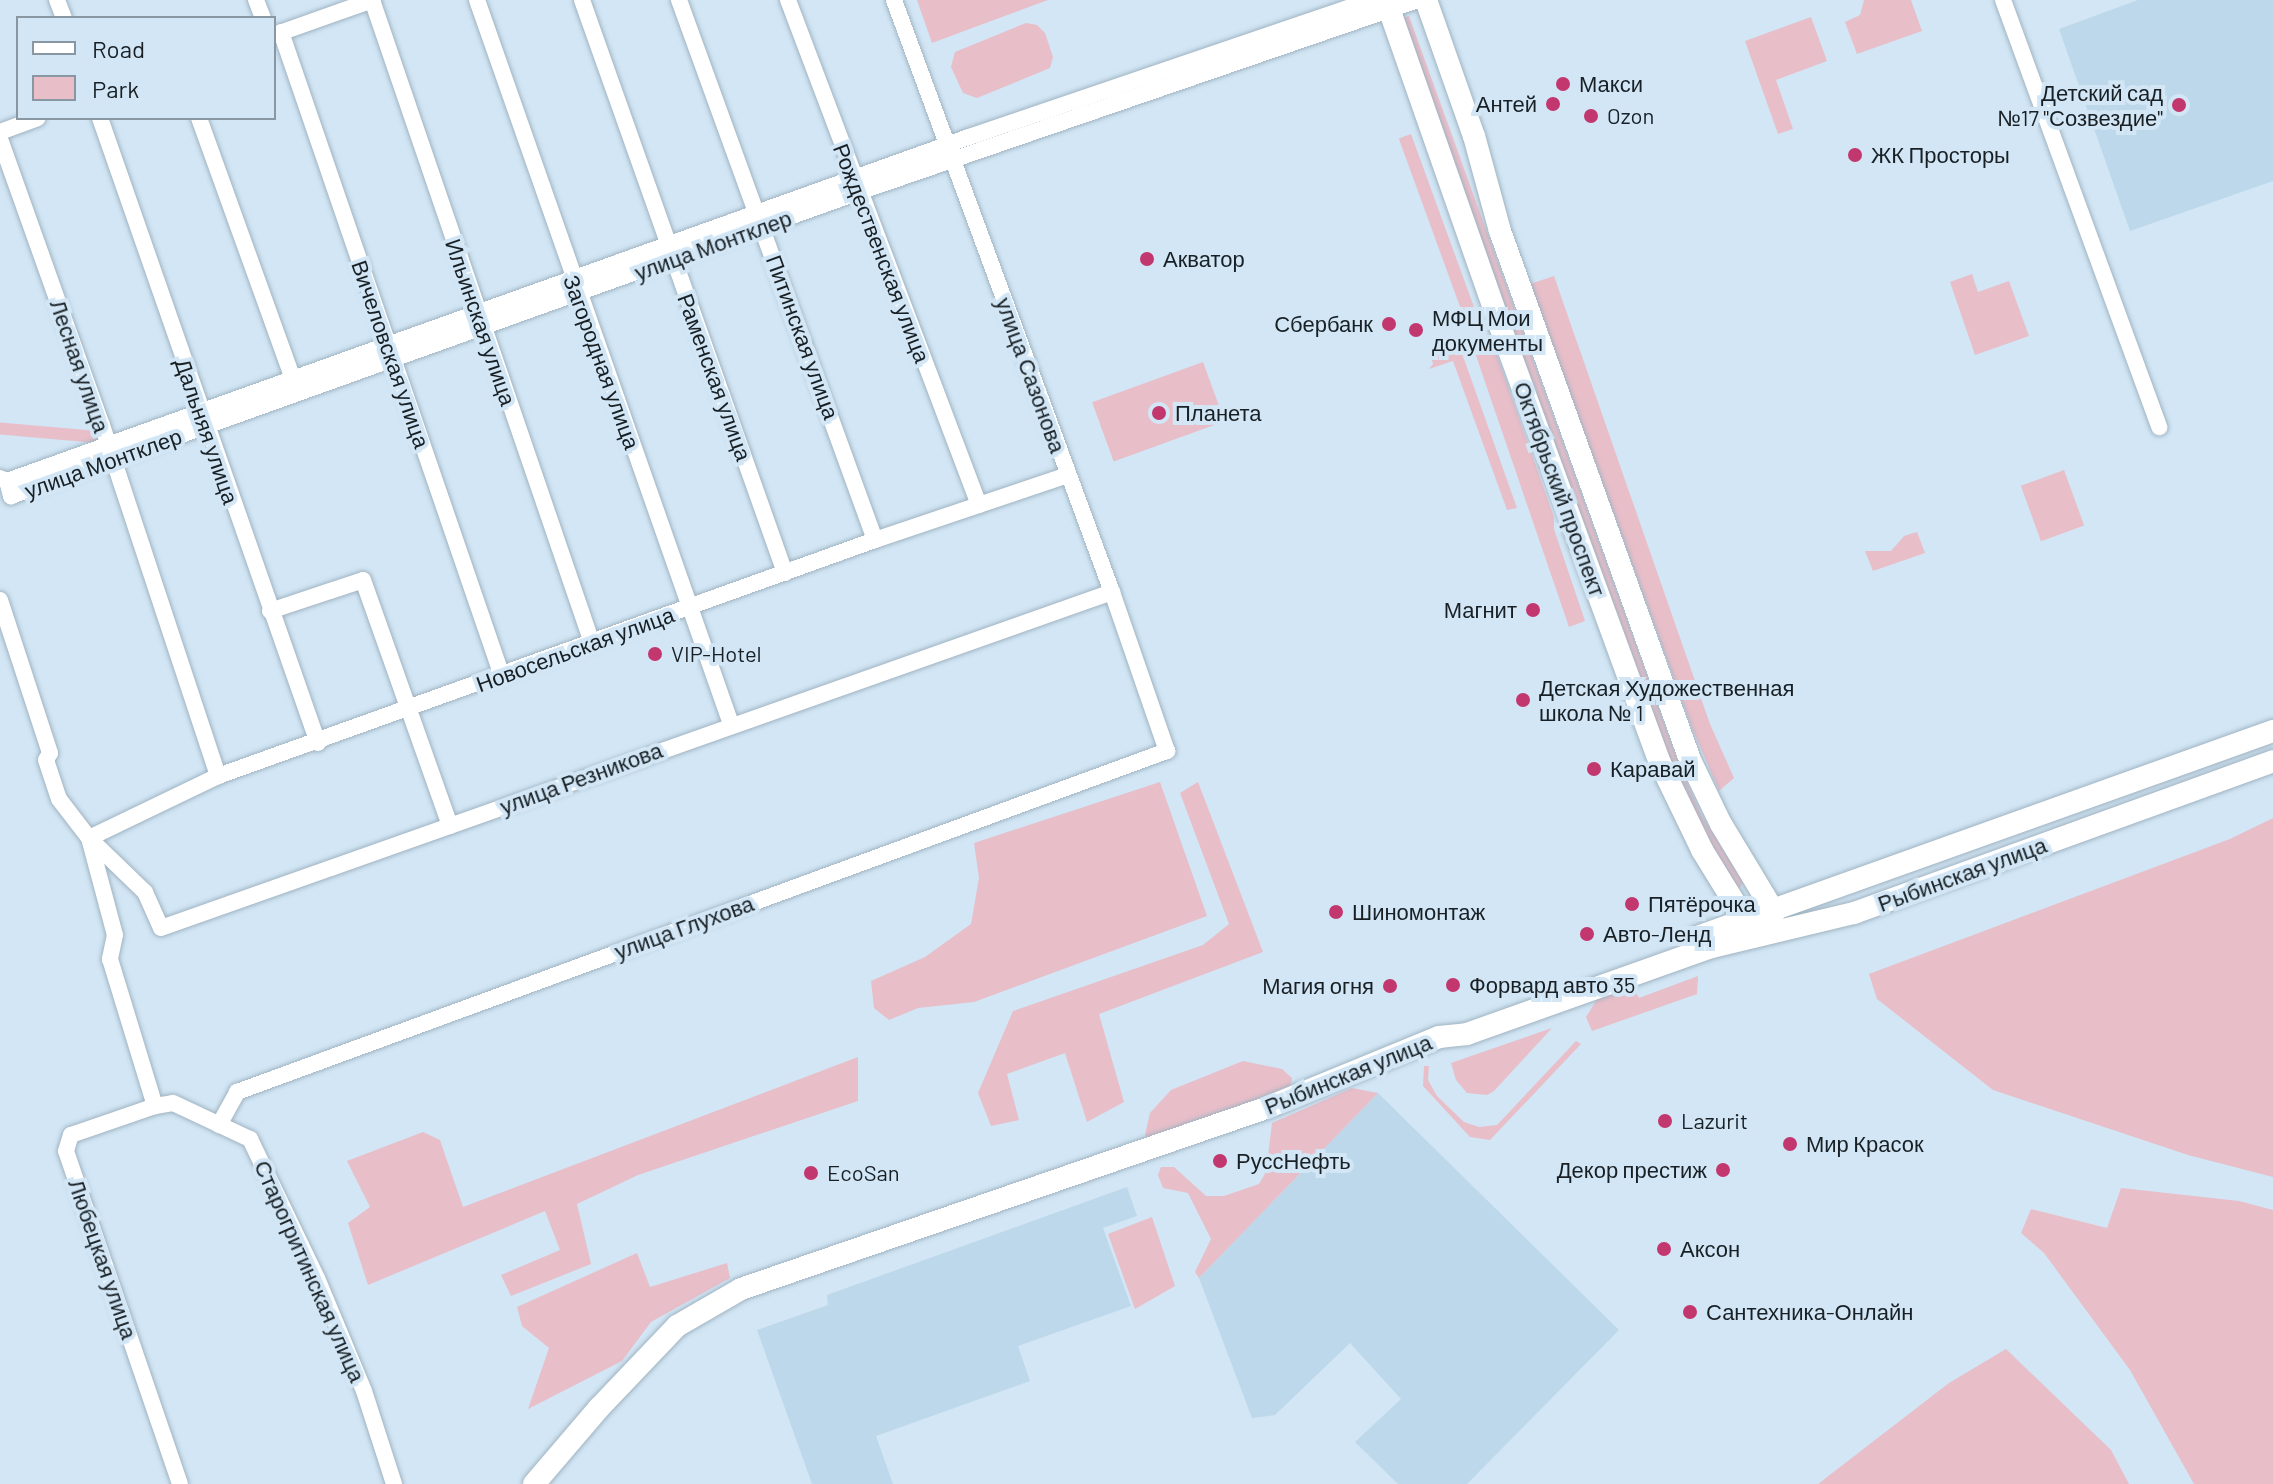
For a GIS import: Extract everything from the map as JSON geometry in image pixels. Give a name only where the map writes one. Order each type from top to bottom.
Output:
[{"type":"main road","name":"Октябрьский проспект","points":[[1426,0],[1474,136],[1500,231],[1690,760],[1746,867],[1774,912]]},
{"type":"main road","name":"Октябрьский проспект","points":[[1383,3],[1660,763],[1688,825],[1750,928]]},
{"type":"main road","points":[[1750,928],[1774,912],[2273,731]]},
{"type":"main road","name":"Рыбинская улица","points":[[534,1484],[598,1409],[677,1326],[741,1289],[1266,1108],[1439,1037],[1467,1034],[1695,952],[1750,928],[1854,913],[2273,761]]},
{"type":"street","points":[[278,34],[372,0]]},
{"type":"street","name":"Ильинская улица","points":[[372,0],[592,643]]},
{"type":"street","name":"Загородная улица","points":[[477,0],[731,724]]},
{"type":"street","name":"Раменская улица","points":[[582,0],[785,573]]},
{"type":"street","name":"Питинская улица","points":[[679,0],[875,540]]},
{"type":"street","name":"Рождественская улица","points":[[788,0],[979,505]]},
{"type":"street","name":"улица Сазонова","points":[[894,0],[1112,592],[1167,751]]},
{"type":"street","name":"улица Монтклер","points":[[6,485],[110,452],[856,185],[1383,3],[1418,0]]},
{"type":"street","points":[[2003,0],[2159,427]]},
{"type":"street","name":"Вичеловская улица","points":[[278,34],[502,676]]},
{"type":"street","points":[[0,132],[33,120]]},
{"type":"street","name":"Дальняя улица","points":[[101,120],[318,743]]},
{"type":"street","points":[[200,120],[295,386]]},
{"type":"street","name":"Лесная улица","points":[[0,139],[110,452],[218,776]]},
{"type":"street","name":"Новосельская улица","points":[[89,838],[218,776],[318,743],[875,540],[1068,475]]},
{"type":"street","points":[[270,611],[363,580],[450,826]]},
{"type":"street","name":"улица Резникова","points":[[89,838],[145,892],[161,928],[731,724],[1112,592]]},
{"type":"street","points":[[0,600],[50,753],[46,760],[59,799],[89,838],[115,935],[110,959],[164,1104]]},
{"type":"street","name":"улица Глухова","points":[[219,1125],[237,1092],[1167,751]]},
{"type":"street","name":"Старогритинская улица","points":[[164,1104],[250,1139],[317,1278],[364,1391],[394,1484]]},
{"type":"street","name":"Любецкая улица","points":[[164,1104],[71,1135],[66,1151],[180,1484]]},
{"type":"shaded area","name":"Детский сад №17 \"Созвездие\"","points":[[2138,0],[2273,0],[2273,181],[2130,231],[2059,29]]},
{"type":"shaded area","points":[[1378,1093],[1619,1330],[1467,1484],[1398,1484],[1355,1442],[1401,1399],[1350,1343],[1275,1415],[1252,1418],[1199,1278]]},
{"type":"shaded area","points":[[1127,1187],[1137,1216],[1103,1228],[1131,1306],[1018,1346],[1030,1381],[876,1436],[893,1484],[812,1484],[757,1330],[828,1305],[827,1295]]},
{"type":"green space","points":[[917,0],[1048,0],[932,43]]},
{"type":"green space","points":[[1864,0],[1911,0],[1922,31],[1857,54],[1845,22],[1860,15]]},
{"type":"green space","points":[[1409,16],[1678,762],[1701,814],[1743,882],[1740,888],[1734,887],[1666,764],[1399,19]]},
{"type":"green space","points":[[1811,17],[1827,61],[1776,80],[1793,129],[1778,134],[1745,41]]},
{"type":"green space","points":[[1026,23],[1037,25],[1045,33],[1053,57],[1050,68],[977,98],[963,93],[951,67],[955,52]]},
{"type":"green space","points":[[1411,134],[1479,321],[1467,325],[1399,138]]},
{"type":"green space","points":[[1972,274],[1978,292],[2009,281],[2029,336],[1975,355],[1950,282]]},
{"type":"green space","points":[[1554,276],[1710,724],[1734,778],[1719,791],[1692,728],[1530,284]]},
{"type":"green space","points":[[1490,335],[1554,517],[1554,529],[1585,621],[1569,627],[1471,341]]},
{"type":"green space","points":[[1458,342],[1517,508],[1507,510],[1453,361],[1429,369],[1433,364],[1430,352]]},
{"type":"green space","name":"Планета","points":[[1203,362],[1225,421],[1114,462],[1092,402]]},
{"type":"green space","points":[[0,422],[98,431],[97,443],[0,434]]},
{"type":"green space","points":[[2064,470],[2084,525],[2041,541],[2021,486]]},
{"type":"green space","points":[[1917,532],[1925,553],[1873,571],[1865,551],[1891,551],[1904,536]]},
{"type":"green space","points":[[1160,782],[1207,916],[974,1002],[918,1008],[889,1020],[874,1008],[871,981],[925,957],[971,924],[979,878],[974,843]]},
{"type":"green space","points":[[1198,782],[1263,952],[1099,1014],[1124,1102],[1087,1122],[1065,1053],[1007,1074],[1019,1120],[991,1126],[978,1093],[1013,1011],[1203,945],[1229,924],[1180,793]]},
{"type":"green space","points":[[2273,818],[2273,1177],[2188,1155],[1993,1090],[1877,999],[1869,974],[2230,839]]},
{"type":"green space","points":[[1698,976],[1697,994],[1592,1031],[1586,1017],[1601,993],[1620,986],[1633,987],[1639,998]]},
{"type":"green space","points":[[1552,1028],[1487,1095],[1467,1093],[1456,1080],[1451,1063]]},
{"type":"green space","points":[[1576,1041],[1581,1044],[1490,1140],[1470,1137],[1423,1086],[1424,1066],[1429,1066],[1428,1080],[1437,1096],[1464,1122],[1479,1127],[1497,1125]]},
{"type":"green space","points":[[858,1057],[858,1101],[638,1175],[577,1204],[591,1264],[511,1296],[501,1275],[560,1250],[545,1211],[368,1285],[348,1223],[370,1207],[347,1161],[423,1132],[440,1140],[463,1207]]},
{"type":"green space","points":[[1243,1061],[1282,1069],[1292,1078],[1291,1084],[1285,1091],[1149,1140],[1145,1135],[1150,1113],[1171,1090]]},
{"type":"green space","points":[[1352,1088],[1378,1093],[1199,1278],[1195,1272],[1211,1239],[1188,1193],[1163,1188],[1158,1175],[1161,1167],[1174,1167],[1206,1196],[1224,1196],[1259,1184],[1266,1172],[1272,1123]]},
{"type":"green space","points":[[2121,1188],[2239,1201],[2273,1210],[2273,1484],[2194,1484],[2130,1370],[2044,1253],[2021,1233],[2031,1209],[2107,1228]]},
{"type":"green space","points":[[1152,1217],[1175,1286],[1135,1309],[1108,1234]]},
{"type":"green space","points":[[637,1253],[650,1287],[727,1263],[730,1278],[651,1322],[622,1361],[528,1409],[549,1348],[522,1326],[517,1307]]},
{"type":"green space","points":[[2006,1349],[2111,1450],[2129,1484],[1818,1484],[1949,1383]]},
{"type":"place","name":"Макси","points":[[1563,84]]},
{"type":"place","name":"Антей","points":[[1553,104]]},
{"type":"place","name":"Детский сад №17 \"Созвездие\"","points":[[2179,105]]},
{"type":"place","name":"Ozon","points":[[1591,116]]},
{"type":"place","name":"ЖК Просторы","points":[[1855,155]]},
{"type":"place","name":"Акватор","points":[[1147,259]]},
{"type":"place","name":"Сбербанк","points":[[1389,324]]},
{"type":"place","name":"МФЦ Мои документы","points":[[1416,330]]},
{"type":"place","name":"Планета","points":[[1159,413]]},
{"type":"place","name":"Магнит","points":[[1533,610]]},
{"type":"place","name":"VIP-Hotel","points":[[655,654]]},
{"type":"place","name":"Детская Художественная школа № 1","points":[[1523,700]]},
{"type":"place","name":"Каравай","points":[[1594,769]]},
{"type":"place","name":"Пятёрочка","points":[[1632,904]]},
{"type":"place","name":"Шиномонтаж","points":[[1336,912]]},
{"type":"place","name":"Авто-Ленд","points":[[1587,934]]},
{"type":"place","name":"Форвард авто 35","points":[[1453,985]]},
{"type":"place","name":"Магия огня","points":[[1390,986]]},
{"type":"place","name":"Lazurit","points":[[1665,1121]]},
{"type":"place","name":"Мир Красок","points":[[1790,1144]]},
{"type":"place","name":"РуссНефть","points":[[1220,1161]]},
{"type":"place","name":"Декор престиж","points":[[1723,1170]]},
{"type":"place","name":"EcoSan","points":[[811,1173]]},
{"type":"place","name":"Аксон","points":[[1664,1249]]},
{"type":"place","name":"Сантехника-Онлайн","points":[[1690,1312]]}]
